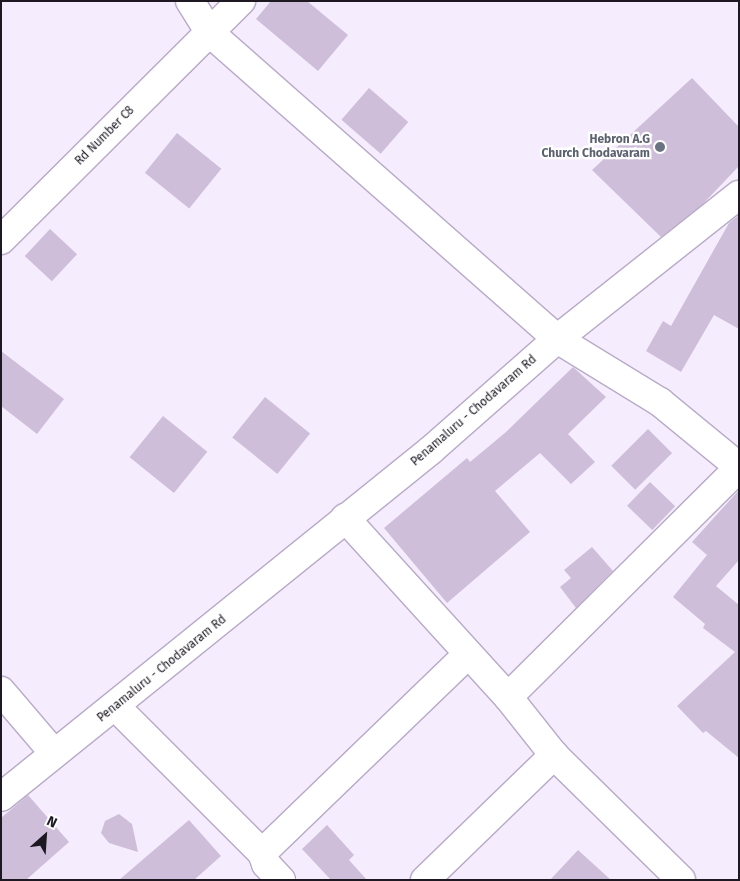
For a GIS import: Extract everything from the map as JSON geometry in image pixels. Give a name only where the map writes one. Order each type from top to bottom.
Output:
[{"type":"street","points":[[190,1],[209,32],[557,339],[660,402],[739,468],[508,697]]},
{"type":"street","name":"Rd Number C8","points":[[1,240],[241,1]]},
{"type":"street","name":"Penamaluru - Chodavaram Rd","points":[[1,797],[54,753],[116,707],[345,518],[431,450],[557,339],[737,199]]},
{"type":"street","points":[[345,518],[508,697],[554,755],[681,880]]},
{"type":"street","points":[[116,707],[265,869],[468,654]]},
{"type":"street","points":[[1,691],[54,753]]},
{"type":"street","points":[[425,880],[554,755]]},
{"type":"building","points":[[271,1],[307,1],[348,35],[318,71],[256,19]]},
{"type":"building","name":"Hebron A.G Church Chodavaram","points":[[692,78],[739,127],[739,166],[702,205],[661,237],[592,170]]},
{"type":"building","points":[[369,88],[408,122],[381,154],[341,120]]},
{"type":"building","points":[[177,133],[221,169],[189,209],[145,173]]},
{"type":"building","points":[[739,215],[739,329],[714,315],[681,372],[646,351],[663,321],[671,326],[729,223]]},
{"type":"building","points":[[50,229],[77,254],[52,281],[25,256]]},
{"type":"building","points":[[1,351],[64,399],[37,434],[1,406]]},
{"type":"building","points":[[573,367],[606,397],[568,434],[595,462],[571,484],[540,453],[495,491],[530,532],[447,603],[384,528],[467,458],[470,462],[506,432]]},
{"type":"building","points":[[265,397],[310,434],[277,474],[232,437]]},
{"type":"building","points":[[163,416],[207,452],[174,493],[130,457]]},
{"type":"building","points":[[648,429],[672,453],[635,490],[611,466]]},
{"type":"building","points":[[650,482],[675,506],[652,530],[627,506]]},
{"type":"building","points":[[739,490],[739,560],[716,586],[739,605],[739,758],[706,731],[703,733],[677,706],[735,652],[703,628],[705,624],[673,597],[707,555],[692,542]]},
{"type":"building","points":[[592,547],[613,571],[576,608],[560,587],[571,578],[564,570]]},
{"type":"building","points":[[28,795],[69,842],[26,880],[1,880],[1,818]]},
{"type":"building","points":[[119,814],[132,824],[138,852],[109,843],[101,833],[105,821]]},
{"type":"building","points":[[189,820],[221,856],[194,880],[119,880]]},
{"type":"building","points":[[327,825],[354,855],[349,860],[367,880],[331,880],[302,849]]},
{"type":"building","points":[[578,850],[611,880],[550,880]]},
{"type":"place","name":"Hebron A.G Church Chodavaram","points":[[660,147]]}]
